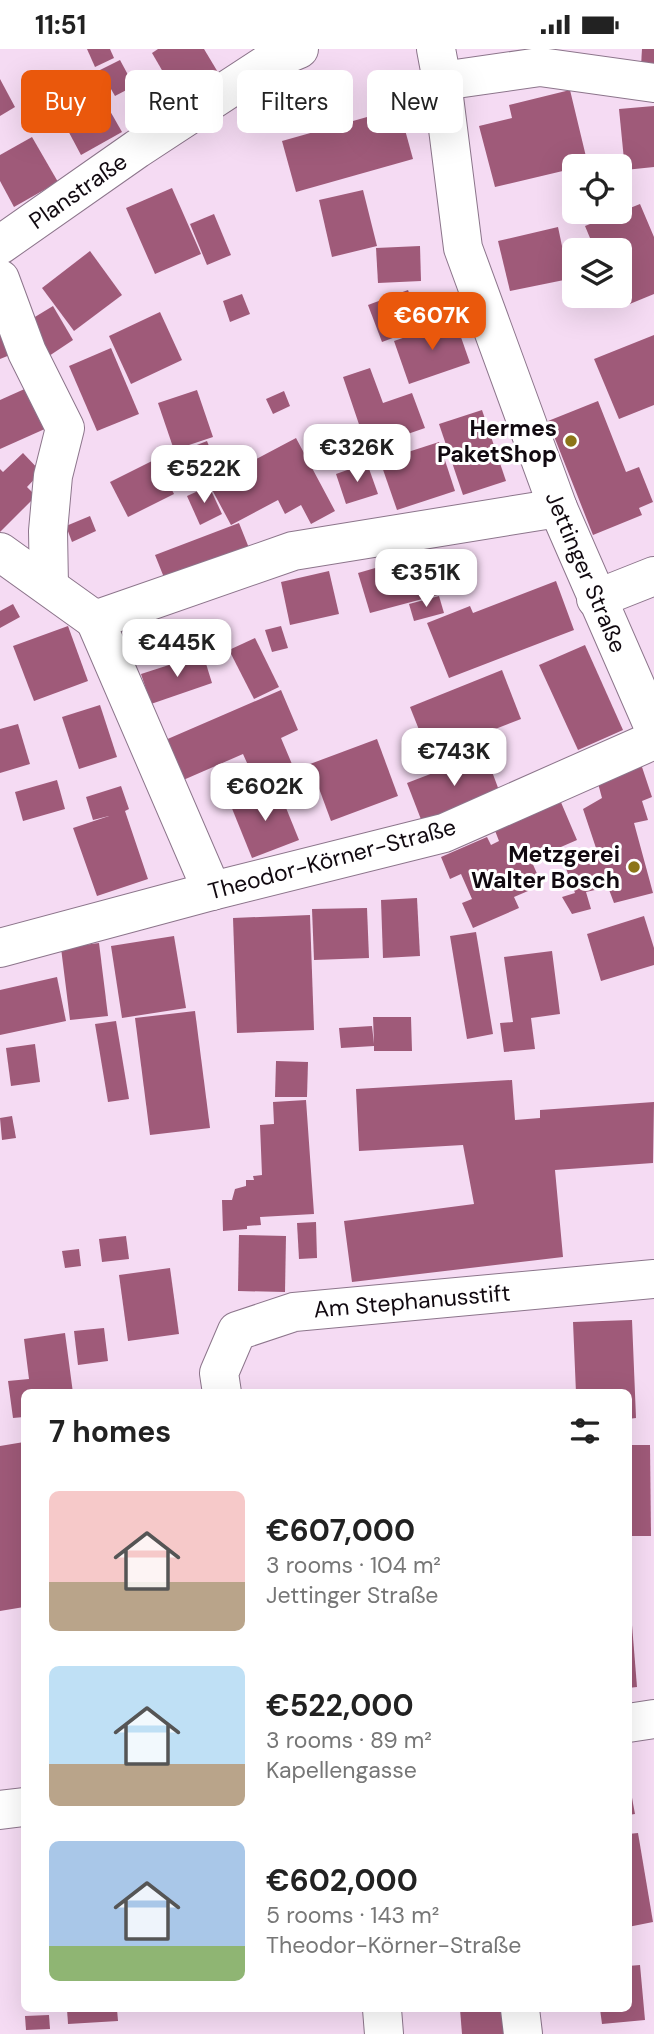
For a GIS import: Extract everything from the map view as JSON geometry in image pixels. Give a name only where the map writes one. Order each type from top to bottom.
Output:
[{"type":"street","name":"Planstraße","points":[[0,246],[137,149],[272,60],[299,49]]},
{"type":"street","points":[[439,65],[550,58],[654,83]]},
{"type":"street","name":"Jettinger Straße","points":[[439,65],[463,248],[558,508],[654,729]]},
{"type":"street","points":[[0,279],[27,352],[65,428],[53,476],[48,531],[49,586]]},
{"type":"street","points":[[95,620],[293,551],[558,508]]},
{"type":"street","points":[[0,552],[95,620],[212,891]]},
{"type":"street","points":[[596,599],[654,576]]},
{"type":"street","name":"Theodor-Körner-Straße","points":[[0,948],[444,833],[654,740]]},
{"type":"street","name":"Am Stephanusstift","points":[[221,1389],[219,1373],[237,1331],[294,1312],[654,1279]]},
{"type":"street","points":[[632,1722],[654,1719]]},
{"type":"street","points":[[0,1810],[21,1807]]},
{"type":"street","points":[[382,2012],[384,2034]]},
{"type":"street","points":[[520,2012],[523,2034]]},
{"type":"building","points":[[87,49],[110,49],[114,58],[95,67]]},
{"type":"building","points":[[158,49],[204,49],[217,70],[162,70],[152,53]]},
{"type":"building","points":[[642,49],[654,49],[654,66],[641,66]]},
{"type":"building","points":[[120,60],[125,70],[125,91],[115,96],[111,89],[111,70],[100,70]]},
{"type":"building","points":[[0,79],[15,107],[0,116]]},
{"type":"building","points":[[570,90],[585,154],[562,154],[562,171],[495,187],[479,126],[512,118],[509,105]]},
{"type":"building","points":[[654,106],[654,167],[632,169],[632,154],[623,154],[619,109]]},
{"type":"building","points":[[111,113],[122,132],[81,155],[69,133],[111,133]]},
{"type":"building","points":[[367,117],[367,133],[406,133],[413,159],[296,192],[282,141],[310,133],[353,133],[353,121]]},
{"type":"building","points":[[32,137],[58,182],[14,207],[0,181],[0,155]]},
{"type":"building","points":[[172,188],[201,254],[155,274],[126,208]]},
{"type":"building","points":[[363,190],[377,246],[332,257],[319,200]]},
{"type":"building","points":[[640,204],[654,237],[654,294],[632,303],[632,238],[590,238],[585,226],[632,224],[632,207]]},
{"type":"building","points":[[214,214],[231,255],[207,265],[190,224]]},
{"type":"building","points":[[558,227],[562,246],[562,280],[510,291],[498,241]]},
{"type":"building","points":[[420,246],[421,281],[378,283],[376,248]]},
{"type":"building","points":[[90,251],[122,295],[74,331],[42,288]]},
{"type":"building","points":[[408,290],[422,327],[382,342],[368,305]]},
{"type":"building","points":[[242,294],[250,314],[230,322],[223,301]]},
{"type":"building","points":[[53,306],[73,340],[46,358],[25,323]]},
{"type":"building","points":[[160,312],[182,360],[131,384],[109,336]]},
{"type":"building","points":[[0,317],[15,353],[0,359]]},
{"type":"building","points":[[455,320],[470,363],[409,384],[394,341]]},
{"type":"building","points":[[654,335],[654,405],[619,419],[594,359]]},
{"type":"building","points":[[111,348],[139,414],[97,431],[69,366]]},
{"type":"building","points":[[370,368],[383,403],[412,393],[425,428],[367,448],[343,377]]},
{"type":"building","points":[[29,387],[47,428],[0,449],[0,400]]},
{"type":"building","points":[[197,390],[213,437],[174,450],[158,403]]},
{"type":"building","points":[[284,391],[290,406],[273,414],[266,399]]},
{"type":"building","points":[[598,401],[626,472],[639,467],[653,502],[639,508],[642,515],[593,535],[548,421]]},
{"type":"building","points":[[482,410],[506,481],[463,495],[439,424]]},
{"type":"building","points":[[296,438],[335,511],[311,524],[301,505],[285,514],[278,500],[231,525],[209,484]]},
{"type":"building","points":[[207,441],[219,472],[191,482],[179,452]]},
{"type":"building","points":[[439,442],[455,491],[397,510],[380,461]]},
{"type":"building","points":[[23,453],[41,472],[27,487],[36,496],[0,532],[0,469],[3,472]]},
{"type":"building","points":[[156,459],[174,494],[128,517],[110,482]]},
{"type":"building","points":[[367,463],[378,494],[346,504],[336,474]]},
{"type":"building","points":[[209,486],[222,514],[200,525],[187,496]]},
{"type":"building","points":[[90,516],[96,531],[72,542],[66,526]]},
{"type":"building","points":[[239,523],[251,553],[167,585],[155,555]]},
{"type":"building","points":[[434,551],[445,593],[370,613],[358,573]]},
{"type":"building","points":[[329,571],[339,614],[290,625],[281,582]]},
{"type":"building","points":[[556,581],[574,630],[449,678],[427,623],[470,606],[473,613]]},
{"type":"building","points":[[439,596],[444,613],[414,621],[409,604]]},
{"type":"building","points":[[13,604],[20,617],[0,628],[0,611]]},
{"type":"building","points":[[68,626],[88,681],[34,701],[13,646]]},
{"type":"building","points":[[281,626],[288,648],[272,652],[265,630]]},
{"type":"building","points":[[255,638],[279,687],[254,699],[229,650]]},
{"type":"building","points":[[585,645],[623,730],[578,750],[539,665]]},
{"type":"building","points":[[203,654],[212,683],[151,704],[141,674]]},
{"type":"building","points":[[502,670],[521,719],[429,755],[410,707]]},
{"type":"building","points":[[281,690],[298,730],[281,738],[297,776],[260,792],[243,754],[181,781],[163,741]]},
{"type":"building","points":[[100,705],[117,757],[79,769],[62,717]]},
{"type":"building","points":[[18,724],[30,764],[0,773],[0,729]]},
{"type":"building","points":[[377,739],[398,796],[331,821],[310,764]]},
{"type":"building","points":[[485,753],[500,793],[422,822],[407,783]]},
{"type":"building","points":[[640,761],[652,797],[642,801],[648,820],[634,823],[653,893],[614,903],[608,887],[586,892],[591,909],[572,914],[562,897],[575,893],[564,863],[596,848],[583,809],[602,798],[596,776]]},
{"type":"building","points":[[57,780],[65,809],[23,821],[15,792]]},
{"type":"building","points":[[121,786],[129,809],[125,811],[148,879],[97,896],[73,828],[109,816],[93,820],[86,797]]},
{"type":"building","points":[[278,788],[299,840],[252,858],[231,806]]},
{"type":"building","points":[[560,800],[577,840],[531,860],[542,885],[514,897],[519,908],[473,928],[462,903],[472,899],[461,874],[450,879],[441,857],[487,837],[491,845],[499,841],[494,828]]},
{"type":"building","points":[[417,898],[420,956],[383,958],[381,900]]},
{"type":"building","points":[[367,908],[369,958],[314,960],[312,909]]},
{"type":"building","points":[[310,915],[314,1030],[237,1033],[233,918]]},
{"type":"building","points":[[644,916],[654,948],[654,965],[601,981],[587,934]]},
{"type":"building","points":[[476,932],[493,1034],[467,1039],[450,936]]},
{"type":"building","points":[[174,936],[186,1008],[122,1018],[111,946]]},
{"type":"building","points":[[99,943],[108,1016],[70,1020],[61,948]]},
{"type":"building","points":[[552,951],[560,1014],[531,1018],[535,1049],[504,1052],[500,1023],[513,1022],[504,957]]},
{"type":"building","points":[[57,977],[66,1021],[0,1035],[0,990]]},
{"type":"building","points":[[195,1011],[210,1128],[150,1135],[135,1018]]},
{"type":"building","points":[[373,1017],[411,1017],[412,1051],[374,1051],[374,1046],[341,1048],[339,1028],[372,1026],[374,1044]]},
{"type":"building","points":[[116,1021],[129,1099],[108,1102],[95,1024]]},
{"type":"building","points":[[35,1044],[40,1082],[11,1086],[6,1048]]},
{"type":"building","points":[[276,1061],[308,1062],[307,1097],[275,1097]]},
{"type":"building","points":[[512,1080],[515,1120],[540,1118],[540,1110],[654,1102],[653,1163],[555,1170],[563,1257],[352,1282],[344,1221],[474,1204],[463,1145],[359,1151],[356,1089]]},
{"type":"building","points":[[306,1100],[314,1214],[260,1217],[261,1225],[223,1231],[222,1200],[232,1200],[235,1189],[246,1186],[246,1180],[254,1180],[253,1176],[262,1175],[260,1125],[274,1124],[273,1102]]},
{"type":"building","points":[[12,1116],[16,1138],[2,1140],[0,1118]]},
{"type":"building","points":[[316,1222],[317,1258],[299,1259],[297,1223]]},
{"type":"building","points":[[239,1235],[286,1236],[285,1292],[238,1291]]},
{"type":"building","points":[[126,1236],[129,1259],[102,1262],[99,1239]]},
{"type":"building","points":[[79,1249],[81,1266],[65,1268],[62,1251]]},
{"type":"building","points":[[170,1268],[179,1334],[128,1341],[119,1275]]},
{"type":"building","points":[[632,1320],[636,1418],[632,1418],[632,1389],[576,1389],[573,1322]]},
{"type":"building","points":[[104,1328],[108,1361],[78,1365],[74,1331]]},
{"type":"building","points":[[65,1333],[72,1389],[21,1389],[21,1417],[13,1418],[8,1381],[29,1379],[24,1339]]},
{"type":"building","points":[[21,1442],[21,1608],[0,1611],[0,1446]]},
{"type":"building","points":[[632,1445],[650,1445],[651,1536],[632,1536]]},
{"type":"building","points":[[632,1625],[637,1687],[632,1688]]},
{"type":"building","points":[[638,1833],[653,1922],[632,1926],[632,1834]]},
{"type":"building","points":[[640,1965],[645,2020],[602,2024],[600,2012],[632,2012],[632,1966]]},
{"type":"building","points":[[67,2012],[117,2012],[118,2021],[68,2024]]},
{"type":"building","points":[[460,2012],[502,2012],[504,2034],[462,2034]]},
{"type":"building","points":[[49,2015],[50,2029],[26,2030],[25,2016]]},
{"type":"place","name":"Hermes PaketShop","points":[[571,441]]},
{"type":"place","name":"Metzgerei Walter Bosch","points":[[634,867]]}]
